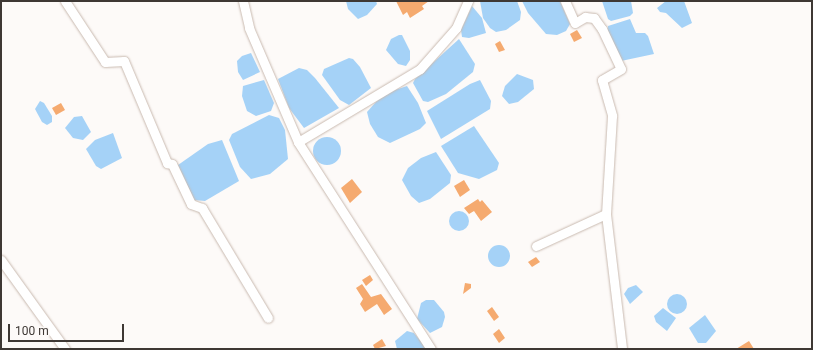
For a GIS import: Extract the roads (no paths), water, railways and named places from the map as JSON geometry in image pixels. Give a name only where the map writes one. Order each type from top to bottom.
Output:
[{"type":"street","points":[[66,1],[105,62],[124,62],[167,163],[172,164],[191,204],[202,208],[268,318]]},
{"type":"street","points":[[243,1],[249,28],[298,142],[431,349]]},
{"type":"street","points":[[298,142],[420,69],[456,28],[468,1]]},
{"type":"street","points":[[566,2],[575,23],[586,17],[594,18],[602,29],[621,70],[602,80],[612,116],[606,214],[622,349]]},
{"type":"street","points":[[536,246],[606,214]]},
{"type":"street","points":[[1,260],[65,349]]},
{"type":"water","points":[[346,1],[376,1],[377,4],[367,15],[358,19],[348,9]]},
{"type":"water","points":[[480,1],[517,1],[521,12],[520,20],[506,30],[496,32],[490,28],[483,18]]},
{"type":"water","points":[[522,1],[560,1],[570,24],[566,31],[557,35],[546,34],[528,13]]},
{"type":"water","points":[[602,1],[631,1],[633,13],[630,16],[611,21],[608,19]]},
{"type":"water","points":[[666,1],[684,1],[692,23],[682,28],[666,13],[660,12],[657,8]]},
{"type":"water","points":[[472,6],[482,18],[486,33],[469,38],[462,37],[461,30]]},
{"type":"water","points":[[630,19],[636,33],[645,33],[648,36],[654,54],[621,61],[607,34],[608,26]]},
{"type":"water","points":[[402,35],[410,51],[410,60],[406,66],[398,64],[386,50],[391,39]]},
{"type":"water","points":[[459,39],[475,64],[473,72],[446,94],[428,102],[423,101],[413,83],[415,79]]},
{"type":"water","points":[[251,53],[260,72],[243,80],[238,72],[237,61],[242,56]]},
{"type":"water","points":[[349,58],[353,59],[360,67],[371,88],[349,105],[340,100],[322,75],[324,69]]},
{"type":"water","points":[[299,68],[307,70],[315,78],[339,108],[304,128],[289,108],[278,79]]},
{"type":"water","points":[[517,74],[533,80],[534,89],[518,102],[509,104],[502,96],[505,86]]},
{"type":"water","points":[[264,80],[274,103],[271,111],[256,116],[247,111],[242,96],[243,86]]},
{"type":"water","points":[[480,80],[491,101],[490,109],[441,139],[427,111],[470,84]]},
{"type":"water","points":[[407,86],[418,103],[426,123],[420,129],[390,143],[378,137],[370,124],[367,112],[383,94]]},
{"type":"water","points":[[40,101],[44,103],[52,116],[52,122],[47,125],[42,122],[35,109]]},
{"type":"water","points":[[269,115],[279,118],[285,130],[288,159],[270,174],[251,179],[240,167],[229,140],[232,134]]},
{"type":"water","points":[[82,116],[91,132],[83,140],[73,138],[65,128],[74,117]]},
{"type":"water","points":[[474,126],[499,163],[497,170],[479,179],[458,173],[441,146]]},
{"type":"water","points":[[113,133],[122,158],[101,169],[96,166],[86,149],[95,140]]},
{"type":"water","points":[[327,137],[337,141],[341,151],[337,161],[327,165],[317,161],[313,151],[317,141]]},
{"type":"water","points":[[222,140],[239,181],[205,201],[194,200],[178,165],[208,144]]},
{"type":"water","points":[[436,152],[451,175],[450,183],[430,199],[419,203],[411,196],[402,180],[408,168],[421,158]]},
{"type":"water","points":[[459,211],[466,214],[469,221],[466,228],[459,231],[452,228],[449,221],[452,214]]},
{"type":"water","points":[[499,245],[507,248],[510,256],[507,264],[499,267],[491,264],[488,256],[491,248]]},
{"type":"water","points":[[636,285],[643,292],[630,304],[624,294],[628,288]]},
{"type":"water","points":[[677,294],[684,297],[687,304],[684,311],[677,314],[670,311],[667,304],[670,297]]},
{"type":"water","points":[[426,300],[434,300],[444,312],[445,317],[442,327],[430,333],[417,319],[421,303]]},
{"type":"water","points":[[663,308],[676,318],[667,331],[656,322],[654,316]]},
{"type":"water","points":[[705,315],[716,331],[706,343],[698,343],[689,328]]},
{"type":"water","points":[[407,331],[414,333],[427,349],[397,349],[395,341]]}]
